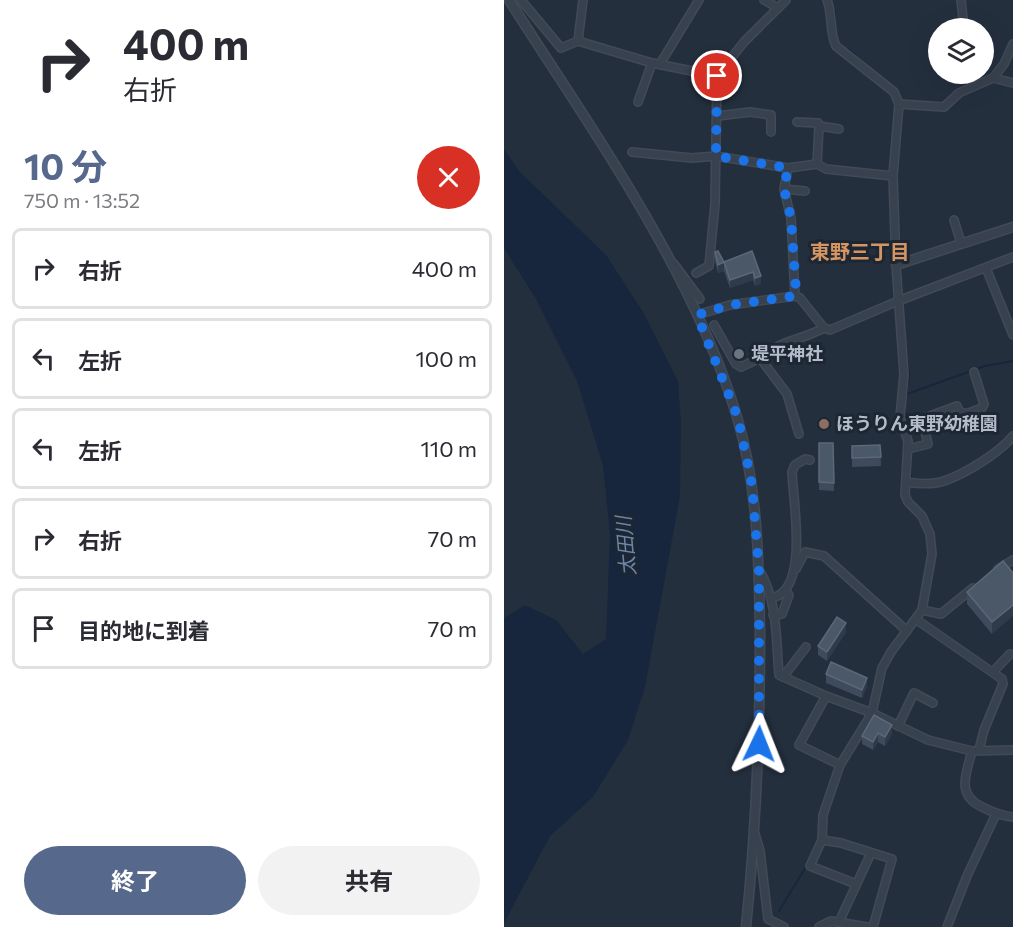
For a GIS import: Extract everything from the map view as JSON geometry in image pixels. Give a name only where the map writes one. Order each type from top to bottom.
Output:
[{"type":"street","points":[[509,0],[611,160],[669,261],[697,315],[738,418],[752,485],[759,570],[760,721],[755,834],[746,927]]},
{"type":"street","points":[[521,0],[561,48],[578,41],[656,64],[717,76]]},
{"type":"street","points":[[578,41],[583,0]]},
{"type":"street","points":[[638,102],[656,64],[699,0]]},
{"type":"street","points":[[764,0],[778,8]]},
{"type":"street","points":[[696,273],[709,266],[718,116],[717,76],[744,42],[786,0]]},
{"type":"street","points":[[827,0],[831,10],[832,39],[836,46],[894,92],[899,104],[893,176],[896,265],[904,374],[900,418],[906,432],[908,449],[906,482],[908,502],[922,516],[930,534],[932,554],[922,610],[882,668],[872,712],[840,765],[823,815],[822,840],[810,866],[856,884]]},
{"type":"street","points":[[961,0],[963,18]]},
{"type":"street","points":[[994,77],[1004,64],[1013,45]]},
{"type":"street","points":[[994,78],[1013,83]]},
{"type":"street","points":[[899,104],[944,107],[959,93],[979,84]]},
{"type":"street","points":[[718,116],[750,112],[771,115],[771,132]]},
{"type":"street","points":[[798,122],[818,123],[819,126],[839,129]]},
{"type":"street","points":[[817,164],[819,126]]},
{"type":"street","points":[[632,152],[692,158],[716,156],[788,168],[817,164],[826,169],[893,176]]},
{"type":"street","points":[[788,168],[784,189],[791,218],[795,296]]},
{"type":"street","points":[[784,189],[805,191]]},
{"type":"street","points":[[954,220],[961,243]]},
{"type":"street","points":[[896,265],[1013,227]]},
{"type":"street","points":[[714,325],[736,364],[741,367],[760,358],[777,344],[808,336],[824,328],[837,328],[898,301],[1013,257]]},
{"type":"street","points":[[669,261],[684,274],[700,299]]},
{"type":"street","points":[[986,268],[1013,334]]},
{"type":"street","points":[[697,315],[730,305],[795,296],[800,298],[824,328]]},
{"type":"street","points":[[721,340],[724,350]]},
{"type":"street","points":[[760,358],[788,394],[799,434]]},
{"type":"street","points":[[908,449],[928,444],[922,418],[957,406],[959,411],[966,414],[982,408],[984,404],[974,372]]},
{"type":"street","points":[[906,482],[924,484],[944,481],[995,453],[1013,436]]},
{"type":"street","points":[[793,575],[796,535],[792,472],[800,462],[805,459],[810,460]]},
{"type":"street","points":[[771,598],[780,597],[786,591],[805,552],[824,556],[907,631]]},
{"type":"street","points":[[992,573],[1013,561]]},
{"type":"street","points":[[759,570],[767,583],[771,598],[779,675],[826,696],[872,712],[928,740],[975,750],[1013,750]]},
{"type":"street","points":[[922,610],[941,614],[983,579]]},
{"type":"street","points":[[773,615],[782,614],[786,607],[789,595],[786,591]]},
{"type":"street","points":[[917,620],[1002,679],[1003,684],[975,750],[965,794],[970,802],[996,814],[1013,817]]},
{"type":"street","points":[[783,677],[806,647]]},
{"type":"street","points":[[993,672],[1010,654]]},
{"type":"street","points":[[898,726],[914,693],[933,703]]},
{"type":"street","points":[[826,696],[800,745],[840,765]]},
{"type":"street","points":[[947,927],[967,876],[996,814]]},
{"type":"street","points":[[755,834],[760,851],[768,919],[784,927]]},
{"type":"street","points":[[822,840],[841,843],[892,859],[873,927]]},
{"type":"street","points":[[838,922],[871,853]]},
{"type":"street","points":[[819,927],[827,922],[867,927]]},
{"type":"water","name":"太田川","points":[[504,149],[519,171],[606,255],[643,312],[678,381],[681,422],[680,496],[645,687],[628,740],[593,797],[550,836],[504,923],[504,618],[525,605],[556,620],[583,654],[606,639],[610,534],[603,466],[577,381],[536,299],[504,248]]},
{"type":"building","points":[[718,251],[724,262],[718,265],[715,252]]},
{"type":"building","points":[[752,251],[761,276],[755,278],[753,272],[730,280],[724,262]]},
{"type":"building","points":[[819,443],[833,443],[834,483],[819,482]]},
{"type":"building","points":[[880,445],[881,457],[852,458],[852,446]]},
{"type":"building","points":[[1003,561],[1013,573],[1013,605],[992,622],[967,592]]},
{"type":"building","points":[[837,617],[846,623],[827,652],[818,646]]},
{"type":"building","points":[[831,662],[867,678],[862,690],[826,674]]},
{"type":"building","points":[[874,715],[892,725],[885,737],[878,733],[873,742],[862,736]]},
{"type":"waterway","points":[[830,1],[835,13],[835,27]]},
{"type":"waterway","points":[[840,46],[851,51],[862,62]]},
{"type":"waterway","points":[[902,283],[902,291]]},
{"type":"waterway","points":[[904,335],[909,374],[905,400]]},
{"type":"waterway","points":[[907,394],[985,366],[1013,361]]},
{"type":"waterway","points":[[904,406],[912,444]]},
{"type":"waterway","points":[[911,455],[911,479]]},
{"type":"waterway","points":[[922,591],[926,567]]},
{"type":"waterway","points":[[839,760],[865,717]]},
{"type":"waterway","points":[[779,911],[807,865]]},
{"type":"place","name":"堤平神社","points":[[739,354]]},
{"type":"place","name":"ほうりん東野幼稚園","points":[[824,424]]},
{"type":"district","name":"東野三丁目","points":[[860,252]]},
{"type":"route","points":[[717,76],[716,156],[788,168],[784,189],[791,218],[796,291],[795,296],[730,305],[697,315],[738,418],[752,485],[759,570],[759,744]]}]
